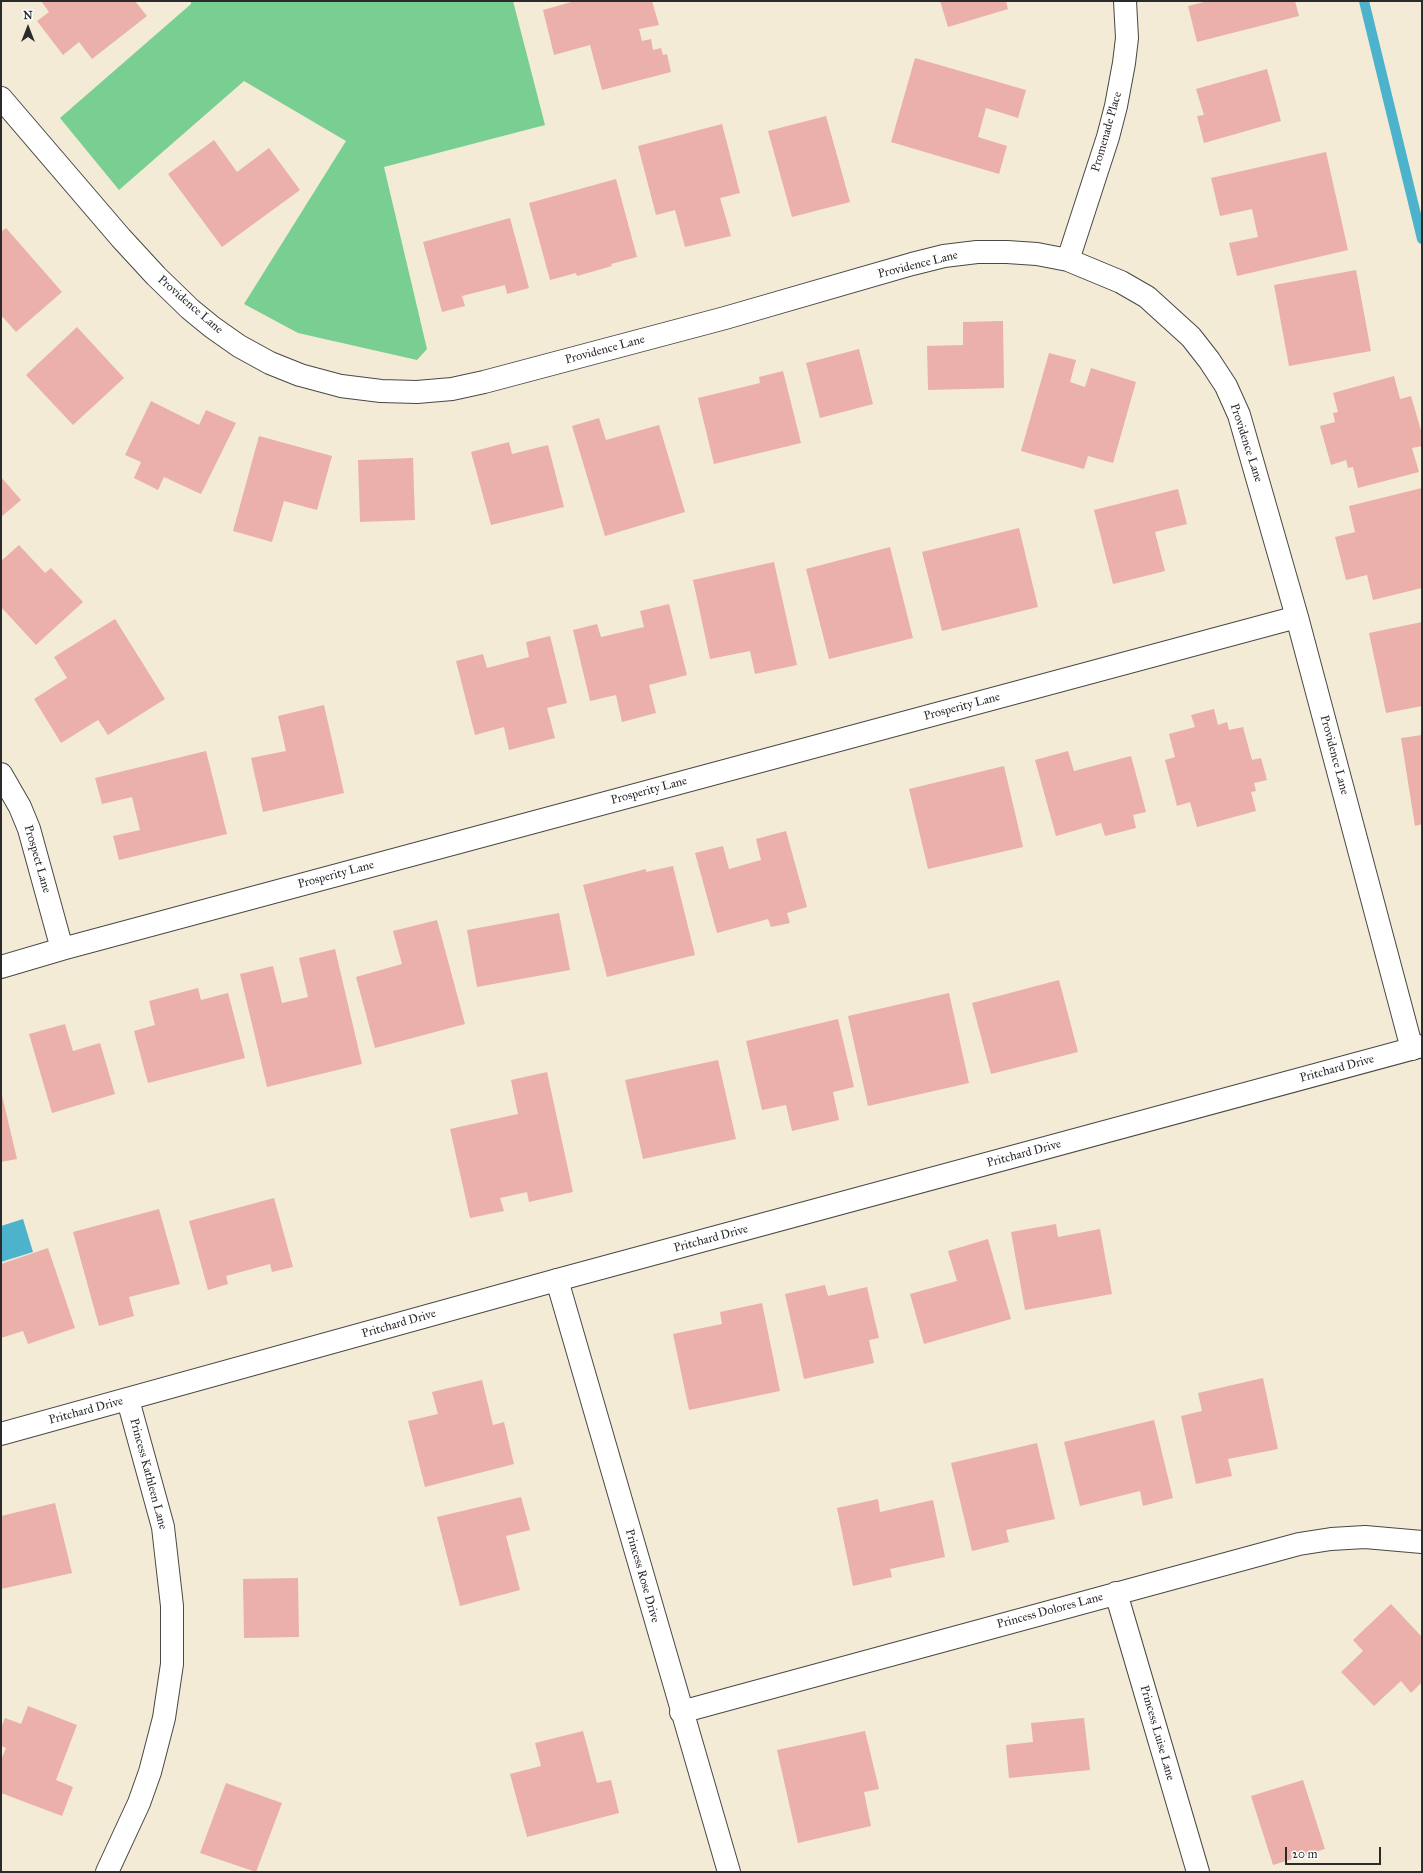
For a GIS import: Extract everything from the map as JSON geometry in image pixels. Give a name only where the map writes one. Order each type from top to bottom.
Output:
[{"type":"street","name":"Promenade Place","points":[[1068,260],[1108,137],[1116,106],[1124,63],[1126,38],[1125,1]]},
{"type":"street","name":"Providence Lane","points":[[1,98],[156,276],[190,309],[239,346],[270,363],[300,375],[341,386],[368,390],[417,392],[452,389],[484,382],[718,320],[944,256],[977,252],[1037,254],[1068,260],[1121,282],[1147,297],[1191,337],[1209,360],[1226,386],[1239,415],[1417,1047]]},
{"type":"street","name":"Prosperity Lane","points":[[1,967],[62,949],[1297,617]]},
{"type":"street","name":"Prospect Lane","points":[[1,774],[20,807],[29,829],[62,949]]},
{"type":"street","name":"Pritchard Drive","points":[[1,1434],[557,1280],[1417,1047]]},
{"type":"street","name":"Princess Rose Drive","points":[[557,1280],[729,1872]]},
{"type":"street","name":"Princess Kathleen Lane","points":[[107,1872],[136,1810],[150,1772],[164,1718],[172,1664],[172,1606],[163,1527],[128,1400]]},
{"type":"street","name":"Princess Dolores Lane","points":[[682,1712],[1299,1544],[1331,1539],[1365,1537],[1422,1542]]},
{"type":"street","name":"Princess Luise Lane","points":[[1116,1593],[1198,1872]]},
{"type":"green space","points":[[191,1],[513,1],[545,125],[384,167],[427,349],[417,360],[298,333],[244,304],[346,141],[244,81],[119,190],[60,118],[191,4]]},
{"type":"water","points":[[23,1219],[33,1252],[1,1262],[1,1226]]},
{"type":"building","points":[[41,1],[135,1],[147,16],[92,59],[79,42],[63,55],[37,21],[49,12]]},
{"type":"building","points":[[575,1],[652,1],[659,25],[639,29],[642,41],[651,39],[653,50],[661,48],[663,55],[667,54],[671,72],[602,90],[590,45],[554,55],[543,10]]},
{"type":"building","points":[[940,1],[1006,1],[1008,9],[948,27]]},
{"type":"building","points":[[1208,1],[1295,1],[1299,16],[1197,42],[1188,6]]},
{"type":"building","points":[[915,58],[1026,90],[1018,118],[986,108],[978,137],[1007,146],[999,174],[891,142]]},
{"type":"building","points":[[1267,69],[1281,121],[1204,143],[1197,116],[1204,115],[1196,89]]},
{"type":"building","points":[[826,116],[850,202],[792,217],[768,131]]},
{"type":"building","points":[[722,124],[740,193],[720,198],[731,236],[685,247],[675,210],[656,215],[638,146]]},
{"type":"building","points":[[214,140],[237,172],[269,148],[300,190],[222,247],[168,174]]},
{"type":"building","points":[[1326,152],[1348,250],[1237,276],[1229,243],[1258,237],[1252,209],[1220,216],[1211,178]]},
{"type":"building","points":[[616,179],[637,257],[577,276],[576,273],[550,280],[529,203]]},
{"type":"building","points":[[510,218],[529,288],[507,294],[505,285],[462,296],[465,306],[442,312],[423,242]]},
{"type":"building","points":[[6,228],[62,292],[16,332],[1,315],[1,232]]},
{"type":"building","points":[[1356,270],[1371,351],[1289,366],[1274,285]]},
{"type":"building","points":[[1003,321],[1004,388],[928,390],[927,346],[963,345],[963,322]]},
{"type":"building","points":[[77,327],[124,378],[73,425],[26,375]]},
{"type":"building","points":[[859,349],[873,404],[820,418],[806,363]]},
{"type":"building","points":[[1049,353],[1076,360],[1070,382],[1085,387],[1091,368],[1136,382],[1113,463],[1088,456],[1084,469],[1021,451]]},
{"type":"building","points":[[783,371],[801,443],[714,464],[698,398],[760,383],[759,377]]},
{"type":"building","points":[[1394,376],[1400,399],[1411,396],[1422,434],[1422,446],[1412,448],[1419,472],[1358,488],[1353,467],[1348,468],[1346,460],[1331,465],[1320,426],[1335,422],[1333,413],[1338,412],[1333,393]]},
{"type":"building","points":[[151,401],[199,425],[206,410],[236,423],[201,494],[164,477],[158,490],[134,478],[141,462],[125,455]]},
{"type":"building","points":[[599,418],[606,440],[659,425],[685,512],[605,536],[572,426]]},
{"type":"building","points":[[259,436],[332,456],[317,510],[284,501],[272,542],[233,531]]},
{"type":"building","points":[[509,442],[512,454],[548,445],[564,507],[491,525],[471,452]]},
{"type":"building","points":[[413,458],[415,520],[360,522],[358,460]]},
{"type":"building","points":[[1,477],[21,500],[1,517]]},
{"type":"building","points":[[1422,488],[1422,588],[1373,600],[1367,575],[1346,580],[1335,537],[1355,532],[1349,506]]},
{"type":"building","points":[[1178,489],[1187,524],[1155,532],[1165,571],[1113,584],[1094,510]]},
{"type":"building","points":[[1019,528],[1038,607],[942,631],[922,552]]},
{"type":"building","points":[[19,545],[45,573],[51,568],[83,602],[36,645],[2,608],[1,609],[1,561]]},
{"type":"building","points":[[890,547],[913,638],[829,659],[806,569]]},
{"type":"building","points":[[774,562],[797,665],[755,674],[750,651],[710,659],[693,580]]},
{"type":"building","points":[[669,604],[687,675],[649,685],[656,713],[622,722],[616,695],[590,701],[573,630],[597,624],[601,637],[644,627],[640,611]]},
{"type":"building","points":[[115,619],[165,699],[108,735],[98,720],[61,743],[34,699],[67,678],[54,657]]},
{"type":"building","points":[[1422,622],[1422,706],[1386,713],[1369,633]]},
{"type":"building","points":[[550,636],[567,703],[547,708],[555,738],[509,750],[504,727],[475,735],[456,661],[483,654],[487,668],[529,657],[526,642]]},
{"type":"building","points":[[324,705],[344,793],[263,812],[251,758],[286,751],[278,716]]},
{"type":"building","points":[[1214,709],[1218,725],[1227,722],[1229,730],[1243,727],[1252,760],[1261,758],[1267,780],[1254,783],[1256,791],[1251,792],[1256,811],[1197,827],[1190,802],[1177,806],[1165,760],[1175,757],[1169,734],[1195,727],[1191,715]]},
{"type":"building","points":[[1422,735],[1422,824],[1415,826],[1401,738]]},
{"type":"building","points":[[206,751],[227,834],[119,860],[113,836],[140,830],[132,797],[102,804],[95,778]]},
{"type":"building","points":[[1068,751],[1074,771],[1131,756],[1146,812],[1133,815],[1136,828],[1105,836],[1101,823],[1056,836],[1035,760]]},
{"type":"building","points":[[1004,766],[1023,847],[928,869],[909,789]]},
{"type":"building","points":[[786,831],[807,907],[787,913],[790,923],[771,927],[768,919],[717,933],[695,853],[723,846],[729,869],[761,860],[756,839]]},
{"type":"building","points":[[673,866],[695,955],[607,977],[583,885],[646,869],[646,872]]},
{"type":"building","points":[[559,913],[570,970],[477,987],[467,930]]},
{"type":"building","points":[[437,920],[465,1024],[375,1048],[356,977],[402,964],[393,931]]},
{"type":"building","points":[[335,949],[362,1064],[267,1087],[240,974],[273,966],[282,1003],[308,997],[299,958]]},
{"type":"building","points":[[1059,980],[1078,1052],[991,1074],[972,1003]]},
{"type":"building","points":[[198,988],[201,1000],[228,993],[245,1058],[148,1083],[134,1031],[155,1025],[149,1001]]},
{"type":"building","points":[[949,993],[969,1083],[868,1106],[848,1016]]},
{"type":"building","points":[[838,1019],[854,1087],[833,1092],[839,1120],[792,1131],[786,1105],[762,1110],[746,1041]]},
{"type":"building","points":[[65,1024],[73,1051],[100,1043],[115,1094],[52,1113],[29,1034]]},
{"type":"building","points":[[718,1060],[736,1139],[643,1159],[625,1080]]},
{"type":"building","points":[[547,1072],[573,1192],[529,1202],[527,1192],[500,1198],[504,1211],[470,1218],[450,1129],[518,1114],[511,1080]]},
{"type":"building","points":[[1,1091],[17,1159],[1,1162]]},
{"type":"building","points":[[274,1198],[293,1267],[272,1272],[270,1264],[226,1276],[228,1284],[208,1290],[189,1221]]},
{"type":"building","points":[[159,1209],[180,1284],[129,1297],[134,1316],[99,1326],[73,1232]]},
{"type":"building","points":[[1056,1224],[1058,1237],[1100,1229],[1112,1294],[1025,1310],[1011,1232]]},
{"type":"building","points":[[988,1239],[1011,1319],[924,1344],[910,1294],[957,1281],[948,1251]]},
{"type":"building","points":[[48,1248],[75,1328],[28,1344],[23,1331],[1,1338],[1,1264]]},
{"type":"building","points":[[825,1285],[828,1296],[867,1287],[879,1338],[869,1340],[874,1363],[804,1379],[785,1294]]},
{"type":"building","points":[[762,1303],[780,1391],[689,1410],[673,1334],[722,1324],[720,1312]]},
{"type":"building","points":[[1263,1378],[1278,1449],[1228,1459],[1232,1476],[1196,1484],[1181,1416],[1202,1411],[1198,1393]]},
{"type":"building","points":[[482,1380],[493,1425],[504,1422],[514,1464],[425,1487],[408,1421],[438,1414],[432,1392]]},
{"type":"building","points":[[1154,1420],[1173,1498],[1143,1506],[1140,1491],[1080,1506],[1064,1442]]},
{"type":"building","points":[[1037,1443],[1055,1519],[1006,1530],[1009,1542],[972,1551],[951,1463]]},
{"type":"building","points":[[521,1497],[530,1530],[506,1536],[520,1590],[460,1606],[437,1517]]},
{"type":"building","points":[[878,1499],[880,1512],[933,1500],[945,1557],[890,1569],[892,1577],[853,1586],[837,1508]]},
{"type":"building","points":[[55,1503],[72,1573],[1,1589],[1,1516]]},
{"type":"building","points":[[298,1578],[299,1637],[244,1638],[243,1579]]},
{"type":"building","points":[[1391,1604],[1422,1637],[1422,1682],[1411,1693],[1401,1681],[1374,1706],[1341,1672],[1363,1651],[1353,1640]]},
{"type":"building","points":[[28,1706],[77,1725],[56,1780],[73,1787],[62,1816],[1,1793],[1,1760],[6,1748],[1,1746],[1,1728],[5,1718],[21,1724]]},
{"type":"building","points":[[1084,1718],[1090,1770],[1009,1778],[1006,1745],[1033,1742],[1031,1723]]},
{"type":"building","points":[[583,1731],[597,1783],[611,1780],[619,1813],[527,1837],[510,1774],[541,1766],[535,1743]]},
{"type":"building","points":[[865,1731],[879,1789],[864,1792],[871,1826],[798,1843],[777,1750]]},
{"type":"building","points":[[1303,1780],[1325,1849],[1273,1865],[1251,1796]]},
{"type":"building","points":[[226,1783],[282,1803],[256,1872],[200,1853]]},
{"type":"waterway","points":[[1364,1],[1422,239]]}]
